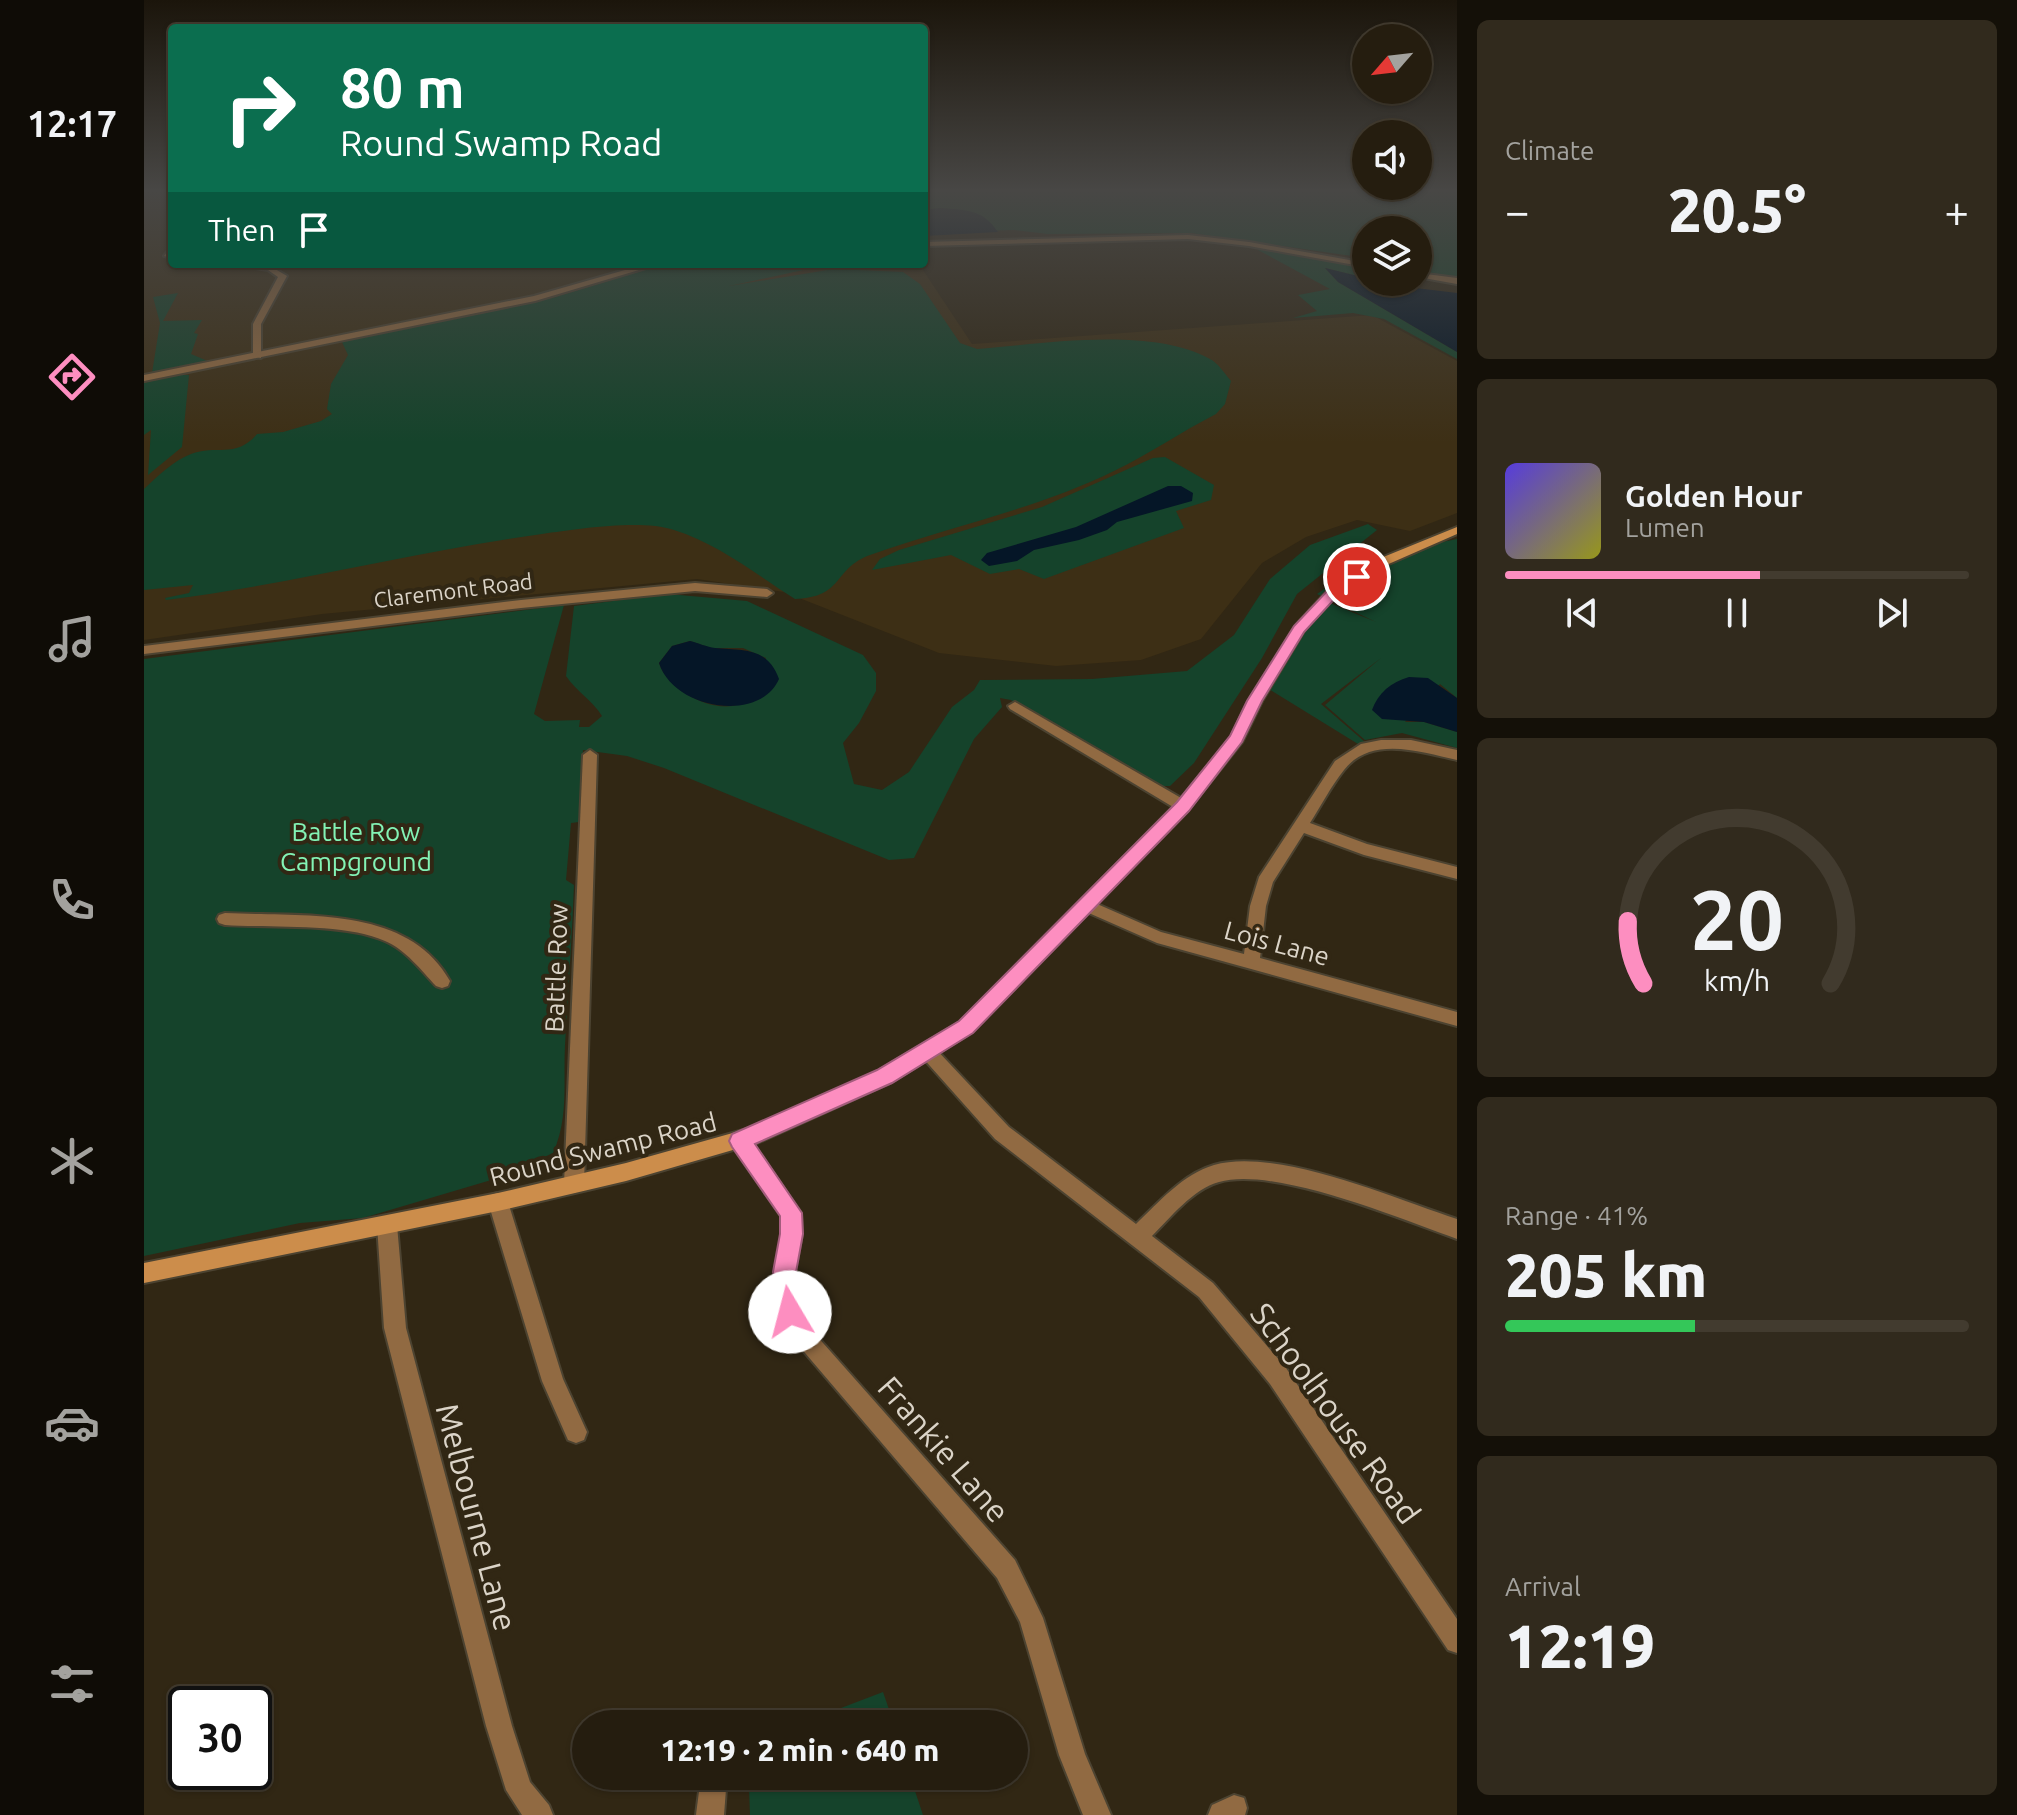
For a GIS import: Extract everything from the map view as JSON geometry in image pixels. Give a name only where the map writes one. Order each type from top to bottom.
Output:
[{"type":"main road","name":"Round Swamp Road","points":[[144,1273],[498,1202],[740,1141],[831,1102],[928,1052],[966,1027],[1183,806],[1237,739],[1255,701],[1299,629],[1334,591],[1380,563],[1457,530]]},
{"type":"street","points":[[258,356],[257,324],[283,276],[279,274]]},
{"type":"street","points":[[144,378],[563,291],[622,274]]},
{"type":"street","points":[[1432,277],[1457,281]]},
{"type":"street","name":"Claremont Road","points":[[144,650],[521,604],[695,587],[767,593]]},
{"type":"street","points":[[1015,706],[1183,806]]},
{"type":"street","points":[[1251,962],[1258,906],[1265,881],[1340,764],[1351,753],[1368,746],[1396,743],[1457,755]]},
{"type":"street","name":"Battle Row","points":[[574,1184],[590,755]]},
{"type":"street","points":[[1301,826],[1364,849],[1457,873]]},
{"type":"street","name":"Lois Lane","points":[[1088,906],[1157,937],[1457,1019]]},
{"type":"street","points":[[225,919],[364,928],[391,936],[417,954],[442,981]]},
{"type":"street","name":"Schoolhouse Road","points":[[928,1052],[1002,1133],[1206,1290],[1278,1376],[1457,1641]]},
{"type":"street","name":"Frankie Lane","points":[[740,1141],[791,1213],[792,1234],[785,1272],[790,1312],[801,1333],[1006,1569],[1031,1618],[1072,1755],[1097,1815]]},
{"type":"street","points":[[1138,1236],[1195,1184],[1215,1173],[1249,1169],[1285,1175],[1457,1229]]},
{"type":"street","points":[[498,1202],[553,1381],[576,1432]]},
{"type":"street","name":"Melbourne Lane","points":[[387,1225],[395,1328],[499,1726],[519,1790],[539,1815]]},
{"type":"street","points":[[710,1815],[713,1790]]},
{"type":"shaded area","points":[[144,274],[925,274],[972,344],[1372,315],[1457,361],[1457,513],[1410,531],[1357,520],[1306,537],[1262,563],[1201,639],[1141,660],[1056,666],[939,653],[784,592],[697,579],[322,614],[144,640]]},
{"type":"green space","points":[[633,274],[786,274],[729,286],[805,274],[905,274],[920,284],[960,343],[977,349],[1064,341],[1157,343],[1210,359],[1231,381],[1225,404],[1216,414],[1127,464],[1024,507],[870,555],[849,568],[831,588],[811,597],[795,599],[706,543],[674,530],[644,525],[590,528],[495,541],[166,600],[189,593],[193,585],[144,590],[144,489],[172,465],[191,454],[233,449],[249,442],[257,434],[283,432],[321,421],[332,414],[327,409],[331,384],[348,355],[342,342],[552,298]]},
{"type":"green space","points":[[1302,274],[1330,274],[1352,290],[1352,296],[1362,296],[1457,352],[1457,359],[1384,319],[1353,313],[1293,318],[1317,311],[1298,295],[1330,289]]},
{"type":"green space","points":[[178,293],[163,321],[202,320],[194,333],[198,334],[191,354],[210,362],[152,373],[160,323],[153,297]]},
{"type":"green space","points":[[189,375],[182,447],[148,475],[151,430],[144,435],[144,383]]},
{"type":"green space","points":[[1165,457],[1214,485],[1211,500],[1176,511],[1184,528],[1044,579],[1019,569],[990,574],[951,555],[872,570],[880,559],[899,550],[1042,507],[1153,458]]},
{"type":"green space","name":"Battle Row Campground","points":[[1368,524],[1377,530],[1297,594],[1262,658],[1194,763],[1170,786],[1159,786],[1011,700],[1000,698],[1002,707],[974,739],[914,858],[889,860],[664,768],[627,756],[583,750],[579,822],[571,823],[566,880],[574,885],[564,1100],[553,1153],[498,1178],[363,1218],[300,1223],[144,1256],[144,659],[564,605],[534,714],[545,721],[580,720],[579,727],[589,727],[602,716],[566,676],[574,606],[668,594],[747,601],[863,655],[876,673],[876,691],[859,723],[843,743],[854,784],[882,790],[909,772],[952,707],[974,690],[980,680],[1092,679],[1187,671],[1234,635],[1270,579],[1310,545]],"holes":[[[690,641],[711,648],[743,648],[766,658],[756,699],[722,706],[700,701],[670,681],[659,663],[672,646]]]},
{"type":"green space","points":[[1457,539],[1457,698],[1440,684],[1405,722],[1424,722],[1457,732],[1457,748],[1402,733],[1365,740],[1325,705],[1381,658],[1321,704],[1365,742],[1358,744],[1264,686],[1325,601],[1376,622],[1317,594],[1368,564]]},
{"type":"green space","points":[[883,1692],[889,1710],[836,1710]]},
{"type":"green space","points":[[749,1790],[915,1790],[923,1815],[750,1815]]},
{"type":"water","points":[[1330,274],[1352,275],[1352,290],[1338,282]]},
{"type":"water","points":[[1432,290],[1457,293],[1457,352],[1362,296],[1432,296]]},
{"type":"water","points":[[1168,486],[1181,486],[1193,493],[1192,501],[1117,522],[1107,530],[1079,540],[1034,550],[1017,561],[989,566],[981,560],[987,553],[1076,527]]},
{"type":"water","points":[[690,641],[761,655],[774,668],[779,679],[769,693],[754,702],[737,706],[699,700],[681,692],[668,679],[659,663],[672,646]]},
{"type":"water","points":[[1409,677],[1428,678],[1457,698],[1457,732],[1424,722],[1382,719],[1372,710],[1386,689]]},
{"type":"route","points":[[790,1312],[785,1272],[792,1234],[791,1213],[740,1141],[884,1077],[966,1027],[1103,891],[1183,806],[1237,739],[1255,701],[1299,629],[1334,591],[1357,577]]}]
